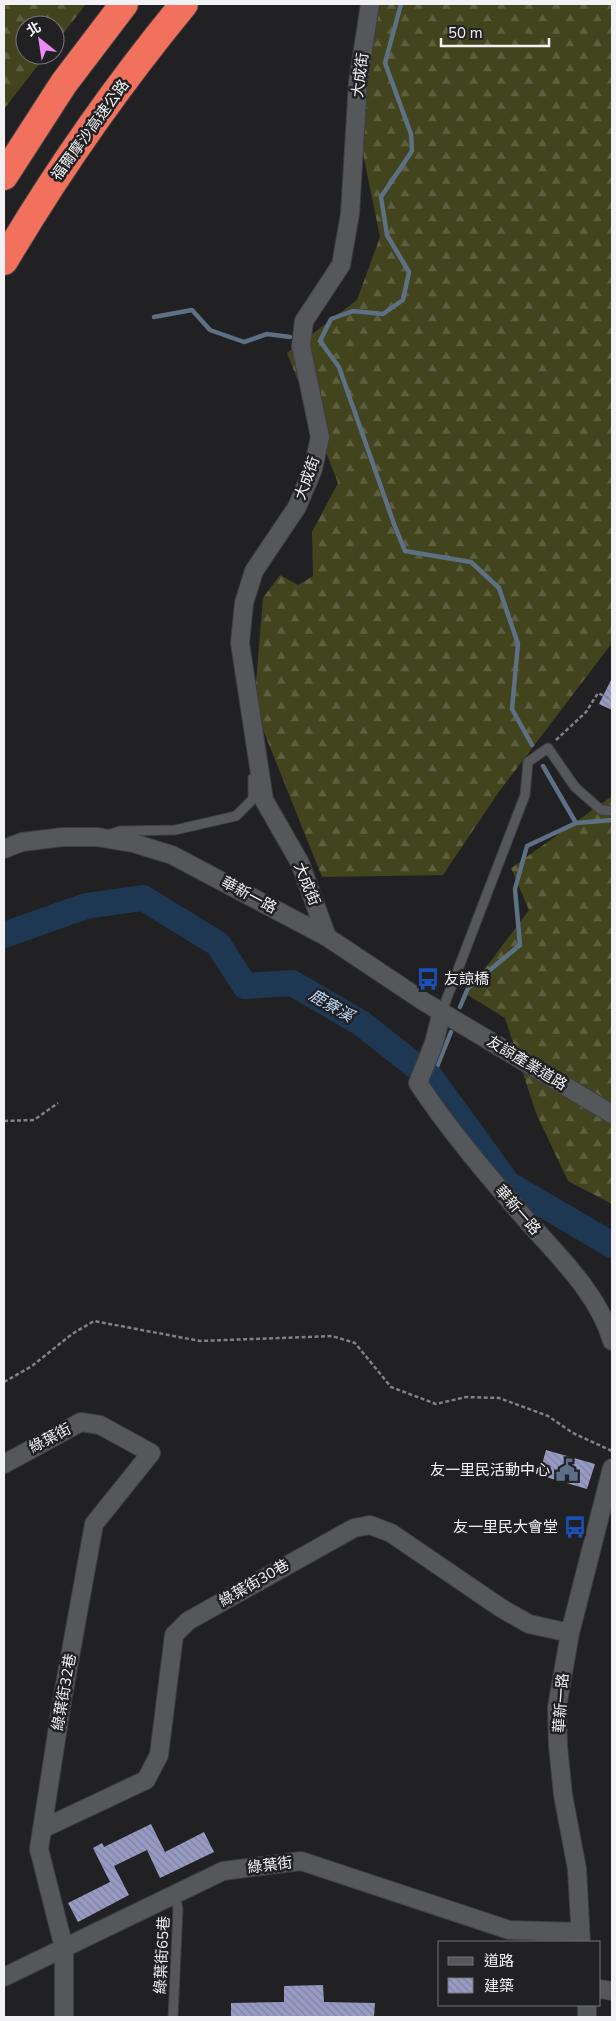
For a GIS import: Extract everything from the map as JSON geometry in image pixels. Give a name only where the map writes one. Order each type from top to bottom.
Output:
[{"type":"highway","points":[[4,176],[64,84],[124,4]]},
{"type":"highway","name":"福爾摩沙高速公路","points":[[4,261],[36,207],[105,108],[184,4]]},
{"type":"street","name":"大成街","points":[[327,937],[300,863],[264,800],[240,643],[244,602],[254,571],[297,507],[313,469],[320,437],[301,346],[304,321],[341,265],[350,214],[358,82],[370,4]]},
{"type":"street","name":"華新一路","points":[[4,849],[22,842],[63,837],[97,837],[133,843],[172,855],[327,937],[423,1001],[442,1011],[434,1043],[418,1083],[458,1140],[589,1294],[608,1327],[612,1341]]},
{"type":"street","name":"友諒產業道路","points":[[442,1011],[612,1114]]},
{"type":"street","name":"綠葉街","points":[[4,1464],[81,1422],[100,1424],[152,1454]]},
{"type":"street","name":"綠葉街32巷","points":[[64,2017],[64,1948],[40,1849],[62,1701],[94,1524],[152,1454]]},
{"type":"street","name":"華新一路","points":[[581,1937],[577,1869],[564,1795],[558,1746],[557,1707],[570,1633],[612,1468]]},
{"type":"street","name":"綠葉街30巷","points":[[42,1830],[146,1780],[159,1755],[174,1635],[188,1621],[354,1528],[370,1525],[391,1533],[501,1608],[528,1624],[570,1633]]},
{"type":"street","name":"綠葉街","points":[[4,1977],[223,1871],[301,1861],[509,1930],[581,1937]]},
{"type":"lane","points":[[97,837],[120,831],[175,830],[236,816],[253,798],[253,722]]},
{"type":"lane","points":[[442,1011],[525,795],[528,762],[548,748],[575,787],[601,810],[612,811]]},
{"type":"lane","name":"綠葉街65巷","points":[[172,2017],[178,1908],[175,1895]]},
{"type":"path","points":[[548,748],[586,712],[598,693],[612,700]]},
{"type":"path","points":[[4,1121],[34,1120],[58,1103]]},
{"type":"path","points":[[4,1382],[32,1366],[72,1334],[94,1321],[200,1341],[332,1336],[355,1343],[391,1387],[436,1404],[466,1397],[500,1398],[548,1416],[573,1433],[612,1451]]},
{"type":"green space","points":[[4,4],[86,4],[65,31],[65,15],[15,15],[15,65],[38,65],[4,109]]},
{"type":"green space","points":[[367,4],[612,4],[612,643],[498,793],[443,875],[322,877],[254,707],[263,598],[280,575],[298,585],[313,576],[312,532],[338,483],[287,353],[357,300],[380,237],[349,85]]},
{"type":"green space","points":[[612,796],[612,1204],[568,1181],[536,1113],[505,1018],[466,994],[529,910],[511,868]]},
{"type":"building","points":[[612,678],[612,710],[599,704]]},
{"type":"building","name":"友一里民活動中心","points":[[546,1450],[595,1464],[587,1489],[539,1475]]},
{"type":"building","points":[[151,1824],[165,1852],[204,1832],[214,1852],[160,1878],[147,1850],[114,1866],[129,1895],[78,1922],[68,1903],[110,1882],[93,1848],[102,1843],[104,1847]]},
{"type":"building","points":[[323,1985],[324,2002],[375,2003],[374,2017],[231,2017],[231,2003],[284,2002],[284,1986]]},
{"type":"waterway","points":[[401,4],[385,63],[411,134],[412,151],[381,197],[387,235],[409,272],[403,300],[383,314],[353,311],[331,319],[320,341],[339,367],[405,551],[471,562],[499,588],[518,644],[512,709],[532,745]]},
{"type":"waterway","points":[[154,317],[192,310],[210,330],[244,342],[267,334],[290,337]]},
{"type":"waterway","points":[[460,1007],[468,988],[520,945],[515,889],[527,846],[576,823],[543,766]]},
{"type":"waterway","points":[[576,823],[612,820]]},
{"type":"waterway","name":"鹿寮溪","points":[[4,935],[86,906],[143,898],[218,944],[245,986],[292,983],[361,1023],[432,1079],[508,1184],[612,1245]]},
{"type":"waterway","points":[[432,1079],[451,1032]]},
{"type":"place","name":"友諒橋","points":[[428,979]]},
{"type":"place","name":"友一里民活動中心","points":[[567,1470]]},
{"type":"place","name":"友一里民大會堂","points":[[575,1527]]}]
